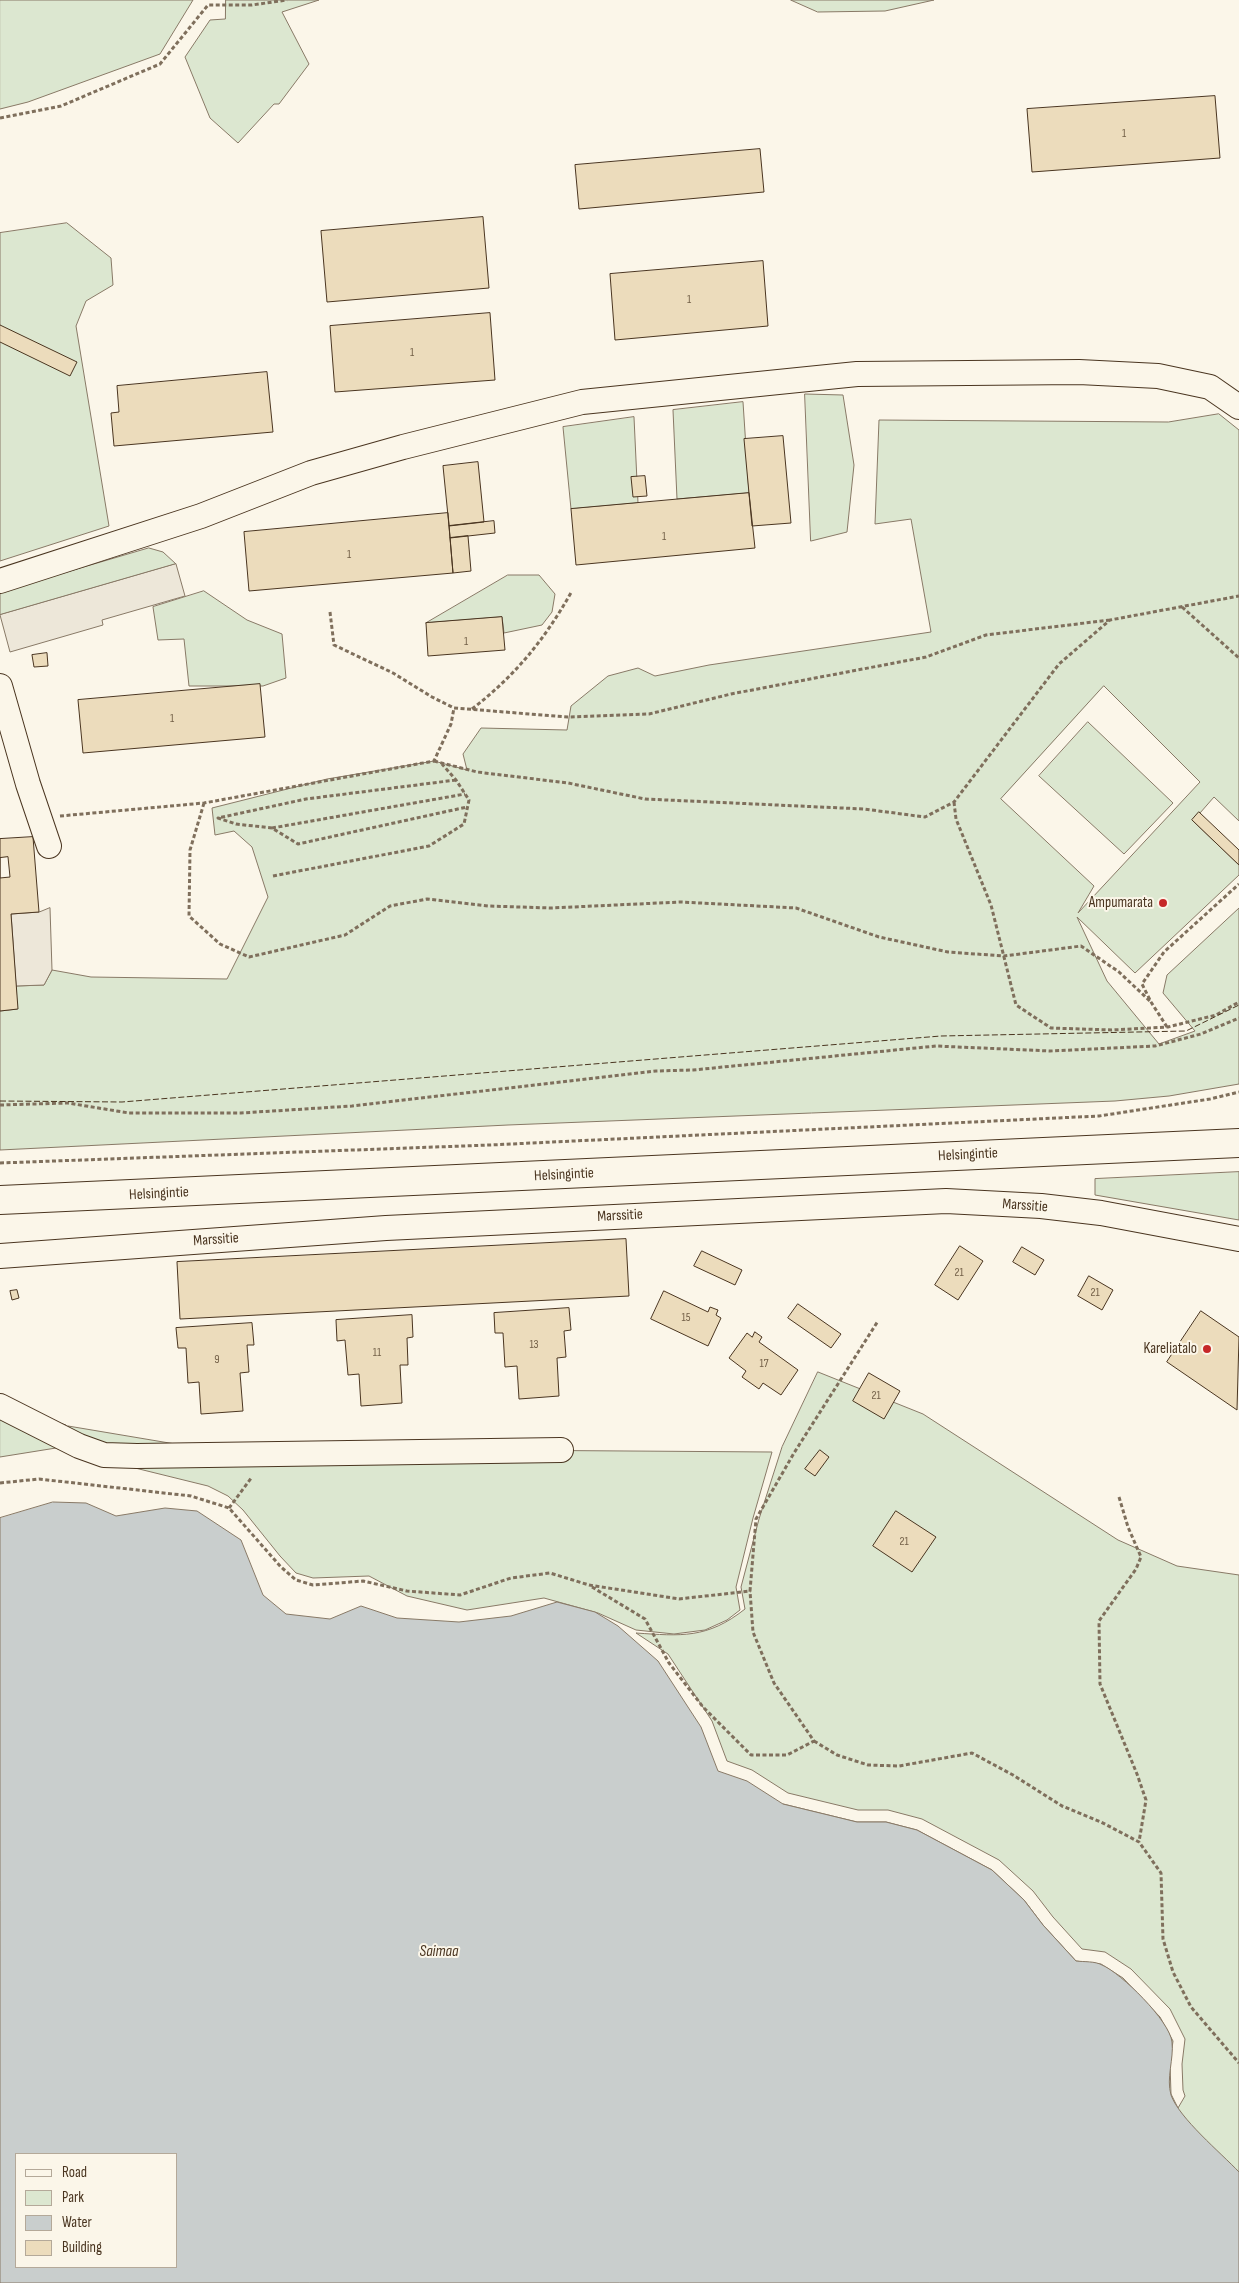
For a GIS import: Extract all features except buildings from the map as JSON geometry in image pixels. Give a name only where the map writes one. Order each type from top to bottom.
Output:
[{"type":"main road","name":"Helsingintie","points":[[1128,1148],[1239,1131]]},
{"type":"main road","name":"Helsingintie","points":[[0,1200],[1239,1143]]},
{"type":"street","points":[[0,581],[201,516],[311,472],[582,402],[857,374],[1080,372],[1158,376],[1210,387],[1239,407]]},
{"type":"street","points":[[0,686],[49,846]]},
{"type":"street","name":"Marssitie","points":[[0,1256],[386,1228],[946,1201],[1041,1206],[1101,1213],[1239,1239]]},
{"type":"street","points":[[0,1406],[79,1446],[104,1455],[258,1455],[561,1450]]},
{"type":"path","points":[[0,118],[61,106],[160,64],[208,5],[252,5],[287,0]]},
{"type":"path","points":[[472,709],[502,686],[551,627],[572,591]]},
{"type":"path","points":[[330,612],[334,645],[393,673],[432,698],[454,708],[568,717],[649,714],[731,694],[926,657],[986,635],[1110,620],[1239,596]]},
{"type":"path","points":[[1181,607],[1239,658]]},
{"type":"path","points":[[40,818],[204,803],[434,761],[477,772],[568,783],[645,800],[854,808],[925,816],[954,802],[1059,664],[1110,620]]},
{"type":"path","points":[[434,761],[451,724],[454,708]]},
{"type":"path","points":[[273,876],[429,846],[464,824],[469,800],[456,780],[441,763]]},
{"type":"path","points":[[456,780],[306,799],[218,818],[236,824],[272,828],[465,794]]},
{"type":"path","points":[[954,802],[956,819],[991,905],[1016,1005],[1050,1028],[1112,1030],[1168,1027],[1216,1015],[1239,1002]]},
{"type":"path","points":[[204,803],[190,850],[189,916],[220,944],[249,956],[345,935],[390,906],[427,899],[488,906],[551,908],[681,902],[796,908],[879,938],[948,952],[1004,956],[1081,946],[1119,972],[1151,1002]]},
{"type":"path","points":[[272,828],[298,844],[468,807]]},
{"type":"path","points":[[1168,1027],[1151,1002],[1142,984],[1164,952],[1239,884]]},
{"type":"path","points":[[0,1105],[68,1103],[128,1113],[169,1111],[227,1114],[352,1106],[641,1073],[693,1070],[925,1047],[1050,1051],[1155,1046],[1201,1034],[1239,1018]]},
{"type":"path","points":[[0,1163],[500,1144],[1099,1116],[1210,1099],[1239,1092]]},
{"type":"path","points":[[878,1321],[794,1453],[756,1519],[750,1591],[753,1632],[774,1683],[814,1741],[837,1755],[868,1765],[899,1766],[972,1753],[1014,1775],[1062,1806],[1101,1822],[1139,1842],[1160,1873],[1163,1939],[1173,1972],[1191,2007],[1239,2062]]},
{"type":"path","points":[[229,1508],[252,1479],[258,1455]]},
{"type":"path","points":[[0,1483],[39,1479],[191,1496],[229,1508],[281,1567],[296,1580],[313,1585],[363,1581],[407,1591],[460,1595],[511,1578],[550,1573],[589,1585],[679,1600],[750,1591]]},
{"type":"path","points":[[1119,1497],[1128,1526],[1141,1557],[1136,1569],[1098,1621],[1100,1684],[1146,1800],[1139,1842]]},
{"type":"path","points":[[589,1585],[645,1619],[674,1670],[703,1707],[751,1755],[787,1755],[814,1741]]},
{"type":"green space","points":[[0,0],[193,0],[160,54],[28,102],[0,109]]},
{"type":"green space","points":[[226,0],[319,0],[282,12],[309,64],[279,104],[274,104],[238,143],[210,118],[185,57],[210,20],[225,19]]},
{"type":"green space","points":[[791,0],[934,0],[885,11],[818,12]]},
{"type":"green space","points":[[67,223],[111,258],[113,285],[86,301],[76,326],[109,526],[0,561],[0,233]]},
{"type":"green space","points":[[805,394],[843,395],[854,465],[847,532],[811,541]]},
{"type":"green space","points":[[743,402],[749,493],[677,499],[673,410]]},
{"type":"green space","points":[[1219,414],[1239,430],[1239,821],[1214,797],[1193,821],[1239,865],[1239,875],[1135,973],[1077,917],[1107,981],[1159,1044],[1195,1031],[1163,993],[1167,975],[1239,908],[1239,1084],[1169,1096],[1115,1101],[508,1125],[0,1150],[0,1011],[17,1009],[16,986],[44,985],[52,970],[91,977],[227,979],[268,897],[252,847],[234,831],[215,835],[212,808],[327,779],[434,761],[467,770],[463,754],[481,728],[567,730],[571,706],[608,676],[638,668],[655,676],[709,665],[931,632],[911,519],[875,524],[879,420],[1168,422]],"holes":[[[1104,686],[1200,782],[1078,913],[1094,886],[1001,799]]]},
{"type":"green space","points":[[634,417],[638,503],[571,509],[563,427]]},
{"type":"green space","points":[[149,548],[163,552],[176,564],[0,615],[0,592]]},
{"type":"green space","points":[[508,575],[539,575],[555,594],[552,612],[542,625],[504,633],[502,617],[426,623]]},
{"type":"green space","points":[[204,591],[247,620],[282,634],[286,678],[263,686],[189,686],[184,639],[158,640],[153,607]]},
{"type":"green space","name":"Ampumarata","points":[[1088,722],[1173,803],[1124,854],[1039,776]]},
{"type":"green space","points":[[1239,1172],[1239,1220],[1095,1195],[1095,1179]]},
{"type":"green space","points":[[818,1372],[923,1414],[1118,1540],[1177,1566],[1239,1575],[1239,2283],[783,1804],[857,1822],[886,1822],[917,1830],[992,1870],[1024,1900],[1043,1925],[1076,1961],[1101,1964],[1123,1978],[1160,2017],[1173,2041],[1170,2064],[1171,2094],[1178,2108],[1185,2096],[1182,2064],[1185,2039],[1170,2009],[1131,1969],[1105,1952],[1082,1949],[1053,1917],[1033,1891],[999,1860],[922,1819],[888,1810],[858,1810],[788,1793],[752,1770],[727,1761],[712,1721],[668,1654],[636,1633],[680,1635],[706,1631],[731,1619],[745,1609],[741,1587],[759,1519],[782,1447]]},
{"type":"green space","points":[[0,1405],[66,1425],[56,1448],[0,1457]]},
{"type":"green space","points":[[68,1426],[199,1448],[772,1452],[736,1587],[740,1610],[727,1620],[705,1630],[674,1634],[636,1630],[598,1613],[544,1598],[467,1610],[407,1596],[369,1576],[313,1578],[296,1573],[243,1510],[228,1496],[208,1486],[58,1449]]},
{"type":"shaded area","points":[[176,564],[185,596],[102,620],[103,625],[10,652],[0,615]]},
{"type":"shaded area","points":[[50,908],[52,970],[44,985],[16,986],[11,914],[39,912]]},
{"type":"water","name":"Saimaa","points":[[53,1502],[86,1503],[116,1516],[165,1508],[197,1511],[241,1540],[263,1595],[286,1614],[330,1619],[361,1606],[397,1618],[459,1622],[511,1616],[557,1602],[595,1612],[618,1626],[658,1661],[701,1727],[718,1771],[747,1781],[783,1804],[857,1822],[886,1822],[917,1830],[992,1870],[1024,1900],[1043,1925],[1076,1961],[1093,1962],[1102,1965],[1121,1977],[1154,2011],[1169,2033],[1172,2042],[1170,2089],[1175,2104],[1201,2135],[1239,2172],[1239,2283],[0,2283],[0,1518]]},
{"type":"fence","points":[[0,1101],[122,1102],[941,1036],[1186,1031],[1239,1005]]},
{"type":"place","name":"Ampumarata","points":[[1163,903]]},
{"type":"place","name":"Kareliatalo","points":[[1207,1349]]}]
